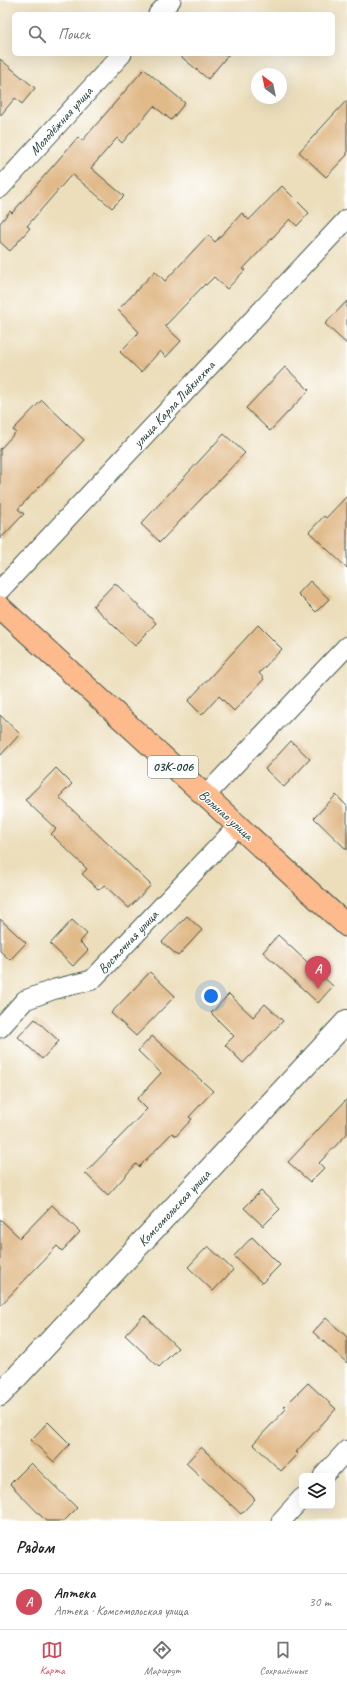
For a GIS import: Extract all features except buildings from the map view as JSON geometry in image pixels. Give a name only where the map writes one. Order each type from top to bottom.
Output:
[{"type":"main road","name":"Вольная улица","points":[[0,607],[347,926]]},
{"type":"street","points":[[160,12],[171,0]]},
{"type":"street","name":"Молодёжная улица","points":[[0,188],[120,56]]},
{"type":"street","name":"улица Карла Либкнехта","points":[[0,590],[347,218]]},
{"type":"street","points":[[205,796],[347,646]]},
{"type":"street","name":"Восточная улица","points":[[0,1028],[25,1000],[55,989],[92,980],[238,826]]},
{"type":"street","name":"Комсомольская улица","points":[[0,1395],[347,1021]]},
{"type":"street","points":[[325,1473],[347,1450]]},
{"type":"street","points":[[281,1521],[299,1501]]},
{"type":"place","name":"Аптека","points":[[318,989]]}]
